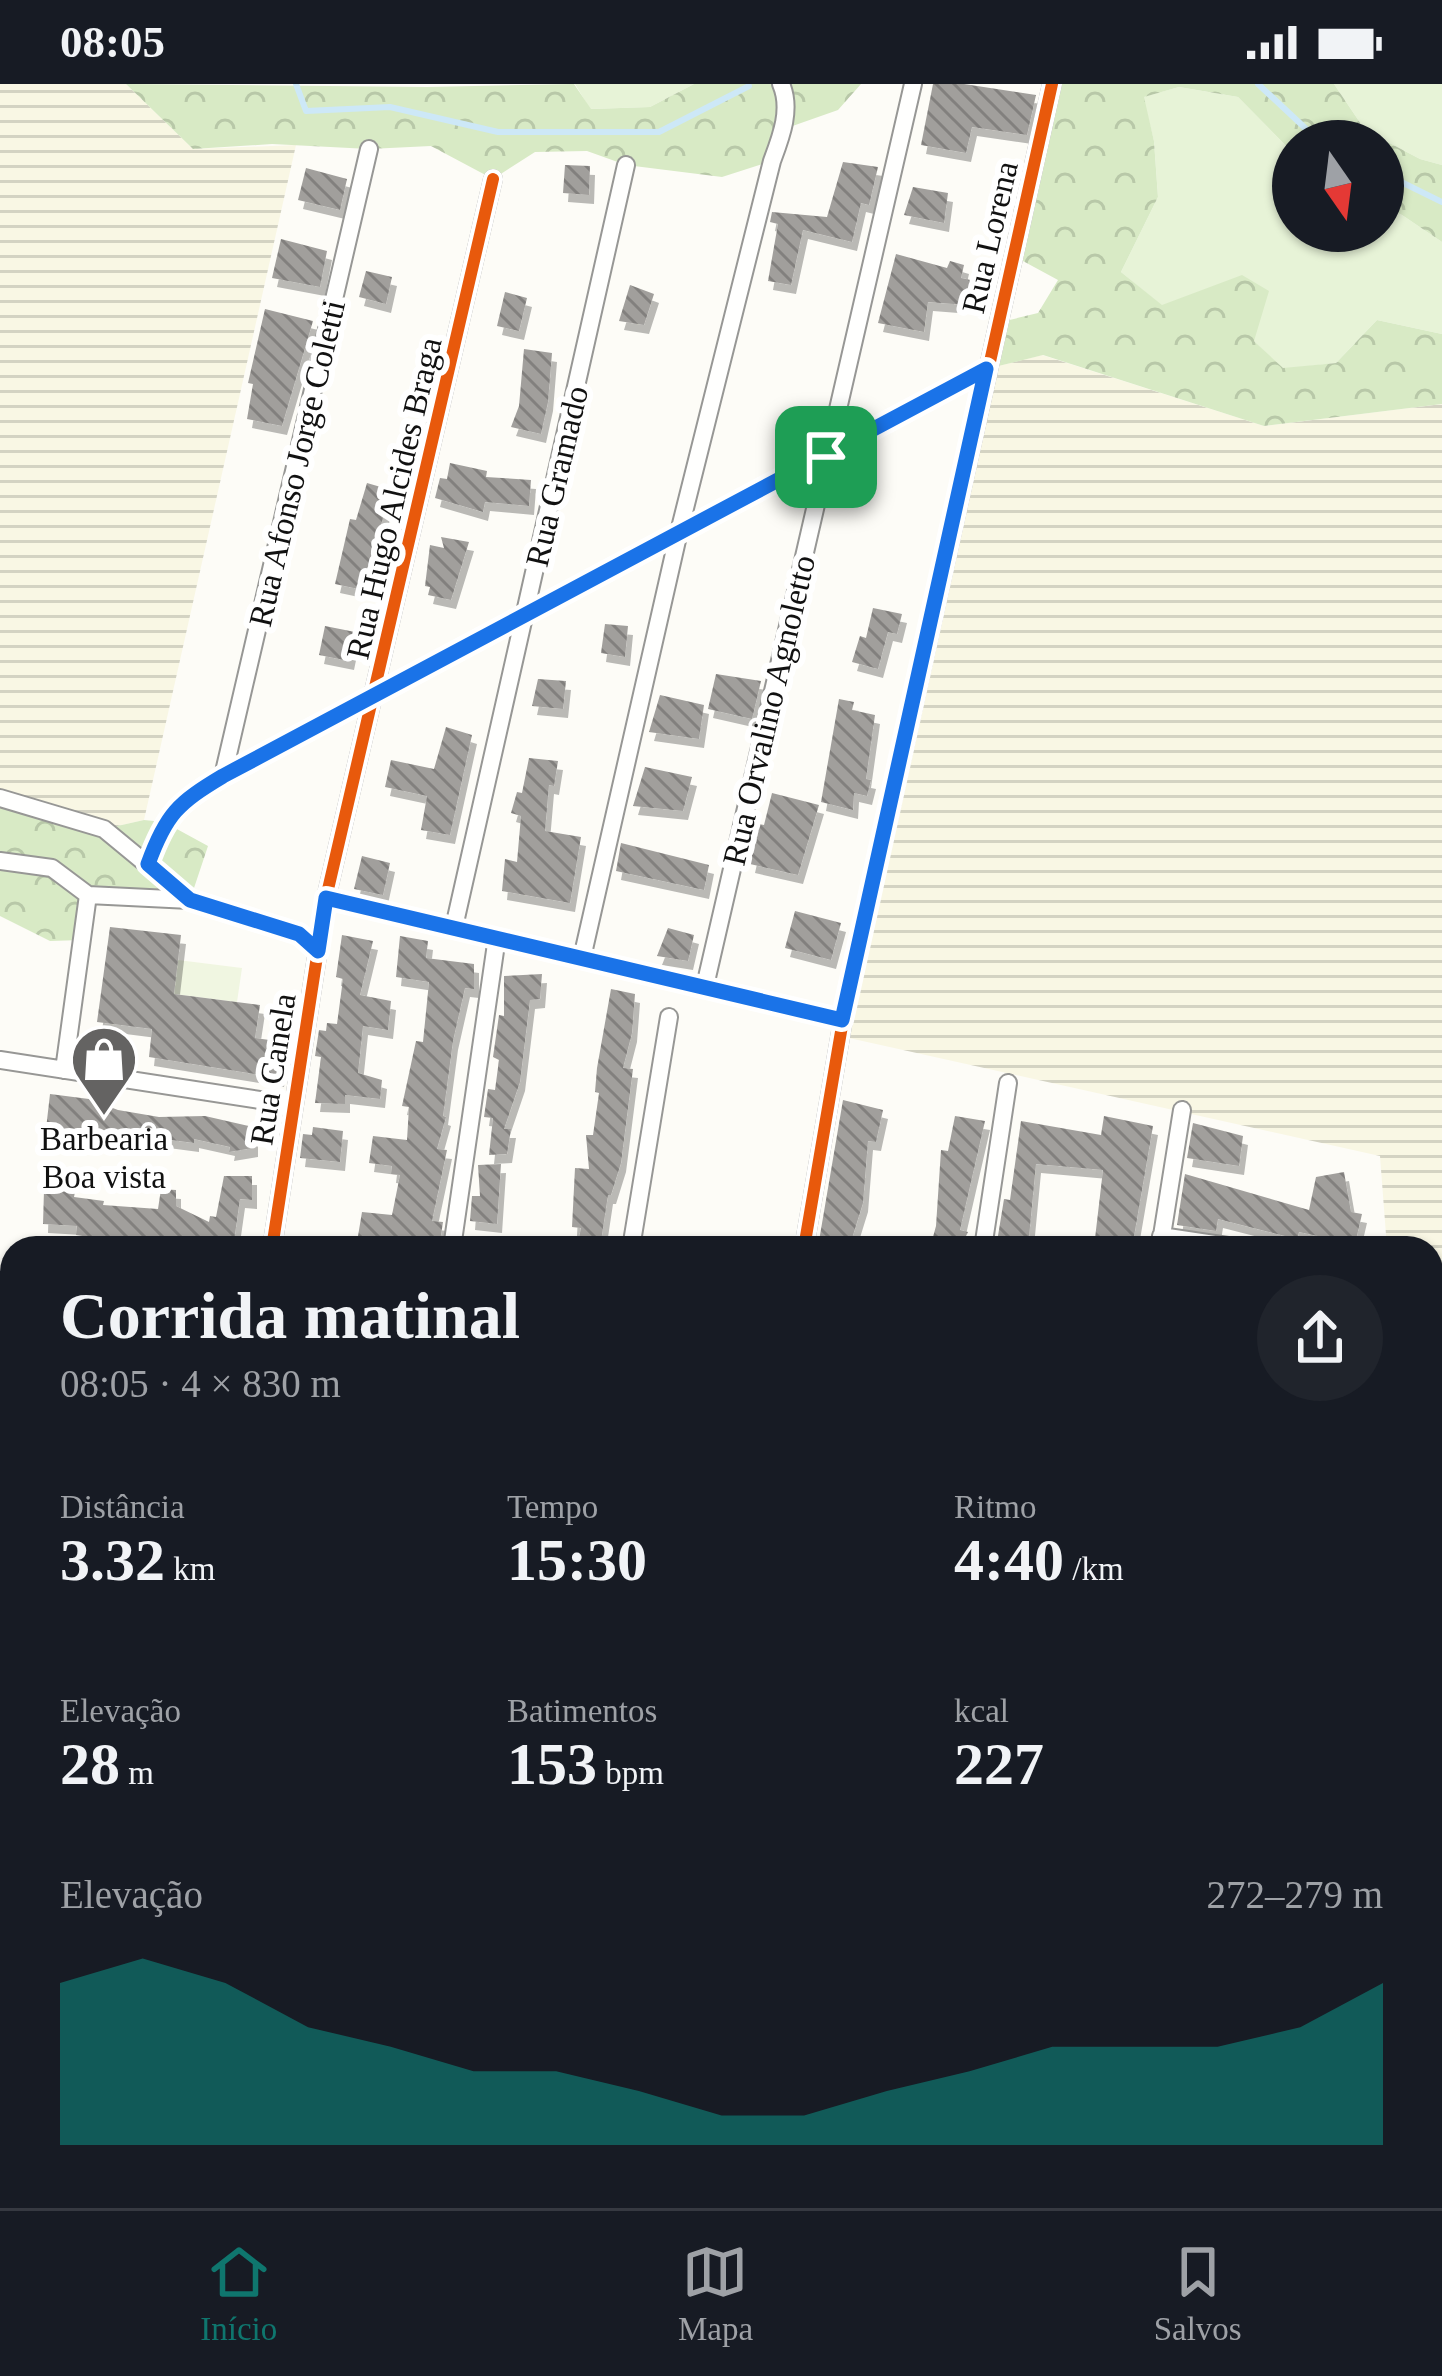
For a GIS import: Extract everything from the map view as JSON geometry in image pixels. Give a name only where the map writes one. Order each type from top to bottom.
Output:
[{"type":"street","points":[[582,958],[678,536],[784,129],[781,84]]},
{"type":"street","name":"Rua Orvalino Agnoletto","points":[[705,986],[913,84]]},
{"type":"street","name":"Rua Lorena","points":[[806,1236],[842,1020],[1052,84]]},
{"type":"street","name":"Rua Afonso Jorge Coletti","points":[[223,776],[369,149]]},
{"type":"street","name":"Rua Gramado","points":[[454,927],[626,165]]},
{"type":"street","name":"Rua Hugo Alcides Braga","points":[[326,898],[493,179]]},
{"type":"street","points":[[148,864],[164,822],[183,800],[223,776],[986,369]]},
{"type":"street","points":[[0,799],[104,829],[190,900]]},
{"type":"street","points":[[0,861],[52,868],[88,895],[190,900],[299,934],[318,951]]},
{"type":"street","points":[[64,1070],[88,895]]},
{"type":"street","points":[[326,898],[842,1020]]},
{"type":"street","name":"Rua Canela","points":[[274,1236],[326,898]]},
{"type":"street","points":[[454,1236],[497,937]]},
{"type":"street","points":[[633,1236],[669,1017]]},
{"type":"street","points":[[0,1060],[292,1105]]},
{"type":"street","points":[[985,1236],[1008,1083]]},
{"type":"street","points":[[1162,1236],[1182,1110]]},
{"type":"shaded area","points":[[0,84],[126,84],[193,149],[296,145],[144,820],[104,829],[0,798]]},
{"type":"shaded area","points":[[1042,355],[1264,426],[1442,404],[1442,1236],[1386,1236],[1380,1156],[840,1036],[986,369]]},
{"type":"green space","points":[[126,84],[574,84],[591,109],[650,107],[694,84],[861,84],[838,110],[784,129],[772,161],[722,177],[626,165],[587,151],[535,152],[493,179],[431,146],[369,149],[272,144],[193,149]]},
{"type":"green space","points":[[575,84],[694,84],[650,107],[590,109]]},
{"type":"green space","points":[[1052,84],[1334,84],[1358,120],[1272,120],[1272,132],[1238,97],[1179,87],[1144,97],[1154,141],[1158,197],[1121,272],[1162,305],[1242,275],[1269,291],[1254,341],[1283,368],[1336,363],[1377,320],[1442,334],[1442,404],[1264,426],[1043,355],[986,369],[997,323],[1038,313],[1058,280],[1012,255]]},
{"type":"green space","points":[[1334,84],[1442,84],[1442,165],[1404,151],[1404,120],[1358,120]]},
{"type":"green space","points":[[1179,87],[1238,97],[1272,132],[1272,252],[1404,252],[1404,216],[1442,242],[1442,334],[1377,320],[1336,363],[1283,369],[1254,341],[1161,305],[1121,272],[1158,197],[1154,141],[1143,97]]},
{"type":"green space","points":[[1404,151],[1442,165],[1442,242],[1404,216]]},
{"type":"green space","points":[[0,799],[104,829],[144,820],[164,822],[208,846],[190,900],[88,895],[82,940],[50,941],[0,916]]},
{"type":"green space","points":[[178,960],[242,968],[237,1002],[174,994]]},
{"type":"building","points":[[933,84],[1036,95],[1027,135],[972,127],[966,153],[921,145]]},
{"type":"building","points":[[843,162],[878,167],[869,205],[861,203],[852,242],[803,230],[791,285],[768,281],[778,224],[770,222],[772,212],[827,217]]},
{"type":"building","points":[[565,165],[590,166],[589,195],[563,193]]},
{"type":"building","points":[[306,168],[347,179],[340,210],[298,200]]},
{"type":"building","points":[[913,187],[948,193],[944,223],[904,215]]},
{"type":"building","points":[[281,239],[327,251],[320,287],[272,278]]},
{"type":"building","points":[[896,254],[947,268],[950,261],[964,265],[961,278],[985,283],[979,306],[928,302],[924,332],[878,323]]},
{"type":"building","points":[[366,271],[392,277],[386,304],[359,297]]},
{"type":"building","points":[[630,285],[654,294],[644,325],[619,321]]},
{"type":"building","points":[[505,292],[527,298],[519,331],[497,326]]},
{"type":"building","points":[[265,309],[313,321],[282,426],[247,419],[253,384],[248,383]]},
{"type":"building","points":[[524,349],[552,353],[541,434],[511,427],[519,406]]},
{"type":"building","points":[[450,463],[487,471],[486,477],[531,480],[529,506],[485,502],[483,512],[435,498]]},
{"type":"building","points":[[367,483],[391,490],[379,555],[372,553],[363,590],[335,584],[350,519],[356,520]]},
{"type":"building","points":[[441,537],[469,542],[451,600],[428,595],[430,587],[425,586],[430,545],[444,548]]},
{"type":"building","points":[[873,608],[902,614],[897,634],[888,632],[878,669],[852,662],[860,636],[866,638]]},
{"type":"building","points":[[605,624],[628,626],[625,657],[601,653]]},
{"type":"building","points":[[325,626],[355,632],[349,661],[319,655]]},
{"type":"building","points":[[716,674],[761,681],[752,719],[708,709]]},
{"type":"building","points":[[538,679],[566,681],[563,709],[532,706]]},
{"type":"building","points":[[660,695],[704,705],[699,739],[649,732]]},
{"type":"building","points":[[839,699],[854,702],[852,710],[875,715],[866,779],[871,780],[867,796],[854,793],[853,810],[821,802]]},
{"type":"building","points":[[446,727],[472,735],[450,835],[421,830],[427,796],[385,787],[391,760],[434,769]]},
{"type":"building","points":[[529,758],[558,761],[554,786],[549,785],[545,831],[581,837],[570,903],[502,891],[505,859],[517,862],[521,816],[511,813],[517,792],[522,793]]},
{"type":"building","points":[[645,767],[692,777],[683,811],[633,806]]},
{"type":"building","points":[[772,793],[819,805],[798,875],[750,864]]},
{"type":"building","points":[[621,843],[709,865],[704,890],[616,871]]},
{"type":"building","points":[[362,856],[390,863],[383,895],[354,889]]},
{"type":"building","points":[[795,911],[841,923],[831,960],[785,948]]},
{"type":"building","points":[[110,927],[181,935],[174,994],[260,1005],[255,1038],[284,1042],[279,1078],[149,1057],[152,1029],[97,1022]]},
{"type":"building","points":[[668,928],[694,935],[688,961],[657,956]]},
{"type":"building","points":[[342,935],[373,941],[360,995],[391,1001],[388,1030],[363,1026],[358,1073],[382,1080],[380,1099],[345,1095],[345,1104],[315,1103],[319,1030],[326,1031],[327,1023],[337,1024],[343,979],[336,977]]},
{"type":"building","points":[[400,936],[428,941],[426,958],[474,964],[474,989],[465,988],[453,1041],[446,1117],[437,1149],[447,1150],[432,1221],[443,1222],[441,1236],[358,1236],[362,1212],[392,1215],[400,1175],[391,1174],[392,1166],[369,1163],[373,1136],[407,1140],[409,1107],[402,1106],[416,1041],[423,1042],[429,982],[396,977]]},
{"type":"building","points":[[542,974],[540,999],[530,1000],[520,1082],[504,1129],[511,1129],[507,1154],[489,1155],[493,1118],[484,1117],[488,1089],[495,1090],[499,1060],[493,1057],[499,1015],[504,1016],[504,976]]},
{"type":"building","points":[[611,989],[635,994],[623,1068],[633,1069],[621,1163],[608,1195],[602,1236],[579,1236],[581,1228],[572,1227],[575,1168],[589,1169],[586,1135],[593,1135],[597,1068]]},
{"type":"building","points":[[50,1094],[159,1117],[205,1116],[253,1127],[253,1148],[229,1152],[230,1147],[194,1139],[194,1143],[156,1138],[155,1143],[137,1143],[138,1137],[84,1127],[83,1131],[46,1129]]},
{"type":"building","points":[[843,1100],[883,1110],[876,1142],[868,1141],[863,1203],[853,1236],[820,1236]]},
{"type":"building","points":[[955,1116],[985,1121],[960,1230],[968,1232],[966,1236],[933,1236],[941,1150],[948,1151]]},
{"type":"building","points":[[1104,1116],[1153,1126],[1134,1236],[1095,1236],[1103,1170],[1036,1164],[1029,1236],[998,1236],[1004,1199],[1010,1200],[1021,1121],[1101,1135]]},
{"type":"building","points":[[1193,1123],[1243,1136],[1239,1166],[1187,1158]]},
{"type":"building","points":[[313,1127],[343,1131],[340,1162],[300,1158],[303,1134],[312,1135]]},
{"type":"building","points":[[501,1164],[497,1224],[470,1221],[472,1196],[480,1196],[478,1165]]},
{"type":"building","points":[[1344,1172],[1351,1212],[1362,1214],[1357,1236],[1299,1232],[1285,1236],[1218,1219],[1216,1231],[1177,1225],[1185,1174],[1309,1210],[1316,1177]]},
{"type":"building","points":[[224,1176],[252,1176],[252,1200],[240,1199],[235,1236],[76,1235],[77,1226],[43,1224],[44,1190],[75,1192],[74,1197],[104,1201],[103,1205],[158,1209],[161,1189],[176,1190],[176,1206],[209,1222],[210,1216],[216,1217]]},
{"type":"waterway","points":[[296,84],[306,111],[390,107],[498,132],[659,132],[749,86]]},
{"type":"waterway","points":[[1258,84],[1297,120]]},
{"type":"waterway","points":[[1404,183],[1442,202]]},
{"type":"cycle path","points":[[806,1236],[843,1020],[1052,84]]},
{"type":"cycle path","points":[[274,1236],[326,898],[493,179]]},
{"type":"place","name":"Barbearia Boa vista","points":[[104,1118]]},
{"type":"route","points":[[986,369],[842,1020],[326,898],[318,951],[299,934],[190,900],[148,864],[164,822],[183,800],[826,457],[986,369]]}]
